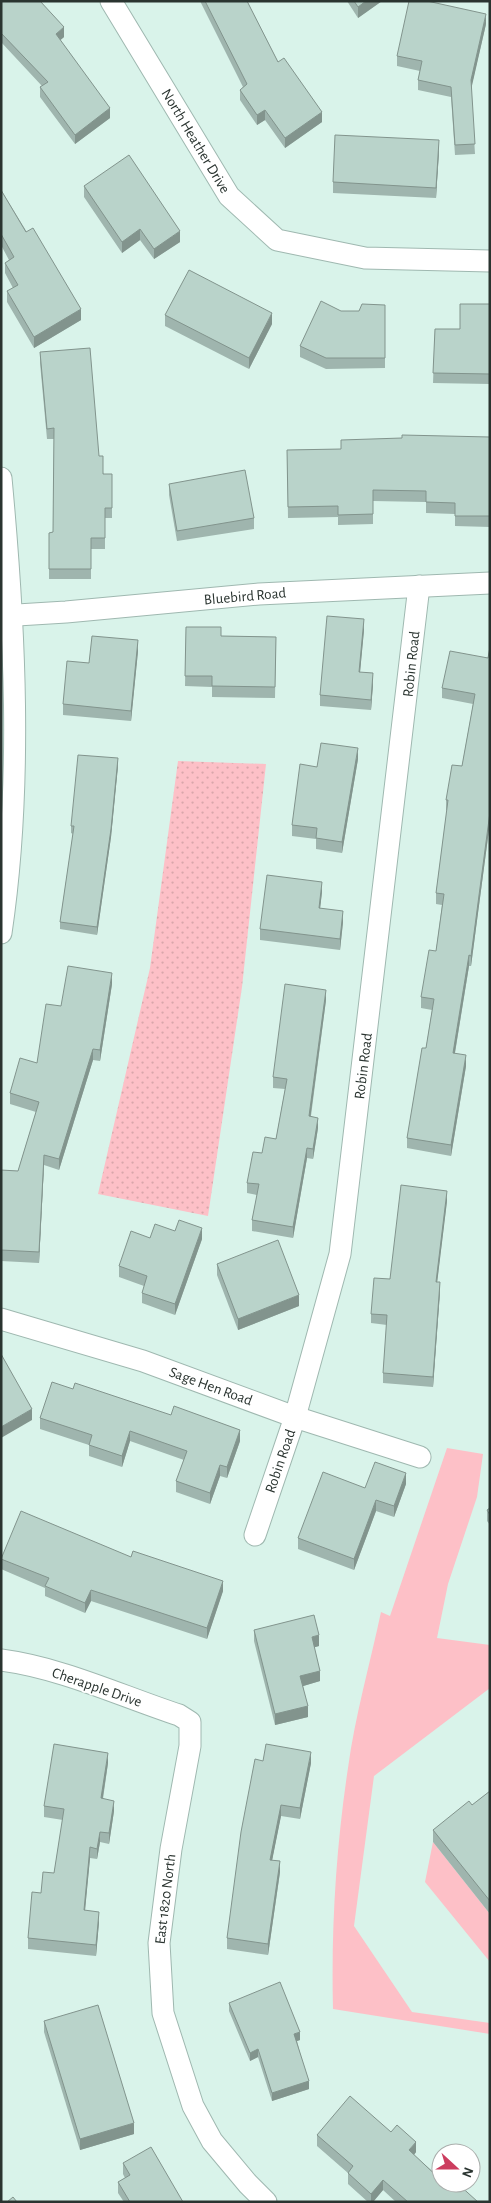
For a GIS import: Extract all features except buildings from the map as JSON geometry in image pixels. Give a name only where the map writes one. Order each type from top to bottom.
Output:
[{"type":"street","name":"North Heather Drive","points":[[111,1],[229,196],[277,240],[365,258],[490,261]]},
{"type":"street","points":[[1,478],[15,782],[8,888],[1,933]]},
{"type":"street","name":"Bluebird Road","points":[[6,617],[259,594],[490,584]]},
{"type":"street","name":"Robin Road","points":[[255,1535],[295,1417],[340,1254],[419,586]]},
{"type":"street","name":"Sage Hen Road","points":[[1,1319],[143,1361],[295,1417],[420,1457]]},
{"type":"street","name":"Cherapple Drive","points":[[1,1660],[59,1673],[179,1715],[190,1722]]},
{"type":"street","name":"East 1820 North","points":[[190,1722],[190,1746],[171,1849],[159,1943],[162,2013],[193,2106],[212,2141],[248,2184],[266,2202]]},
{"type":"shaded area","points":[[178,761],[266,764],[242,987],[208,1216],[98,1194],[150,968]]},
{"type":"shaded area","points":[[447,1448],[483,1454],[477,1497],[448,1584],[437,1638],[490,1645],[490,1688],[374,1776],[354,1926],[412,2012],[490,2023],[490,2034],[333,2009],[333,1949],[337,1858],[351,1748],[381,1612],[390,1616]]},
{"type":"shaded area","points":[[433,1842],[490,1914],[490,1962],[425,1882]]}]
